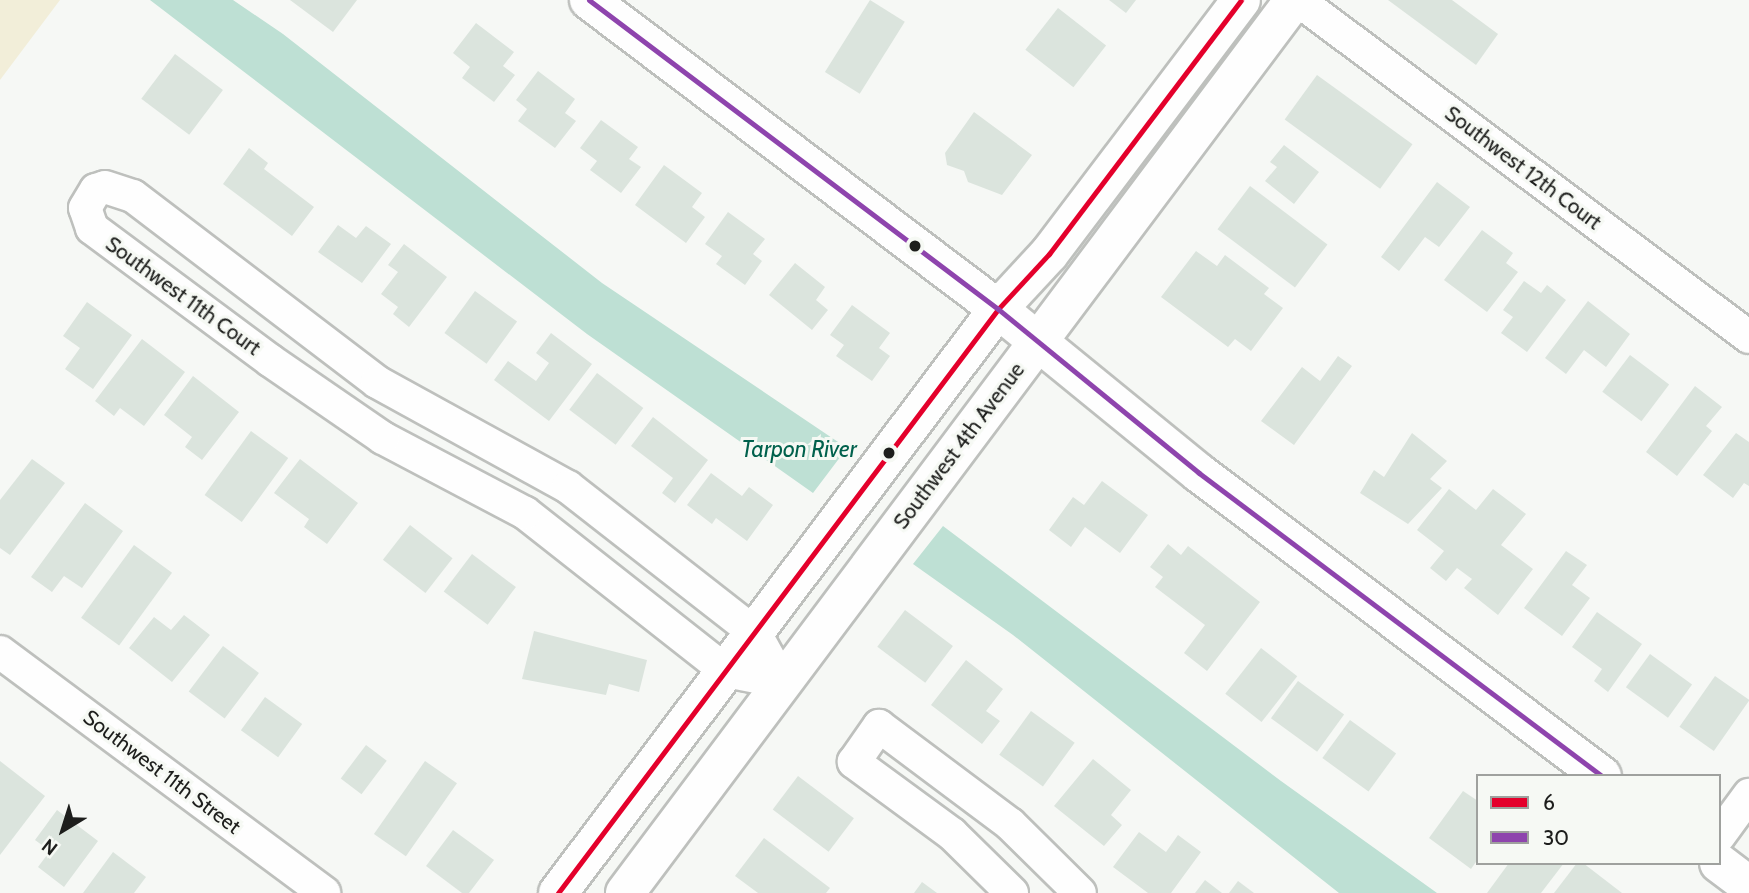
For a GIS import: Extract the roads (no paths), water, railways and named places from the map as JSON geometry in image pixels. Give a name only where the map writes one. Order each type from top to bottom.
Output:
[{"type":"main road","points":[[589,0],[998,309],[1220,489],[1599,774]]},
{"type":"main road","points":[[558,893],[998,309],[1049,254],[1241,0]]},
{"type":"main road","name":"Southwest 4th Avenue","points":[[625,893],[1036,342],[1296,0]]},
{"type":"main road","points":[[1721,865],[1749,886]]},
{"type":"street","name":"Southwest 12th Court","points":[[1296,0],[1749,337]]},
{"type":"street","name":"Southwest 11th Court","points":[[105,187],[133,196],[377,382],[568,488],[755,634],[782,682],[726,671],[525,513],[365,427],[106,240],[87,217],[89,199],[105,187]]},
{"type":"street","name":"Southwest 11th Street","points":[[0,652],[324,893]]},
{"type":"street","points":[[1012,893],[952,834],[854,762],[879,726],[1010,824],[1080,893]]},
{"type":"street","points":[[1721,833],[1749,795]]},
{"type":"water","name":"Tarpon River","points":[[150,0],[233,0],[283,34],[602,283],[847,448],[813,493],[587,334]]},
{"type":"water","points":[[943,526],[1281,781],[1437,893],[1339,893],[1013,635],[913,564]]}]
